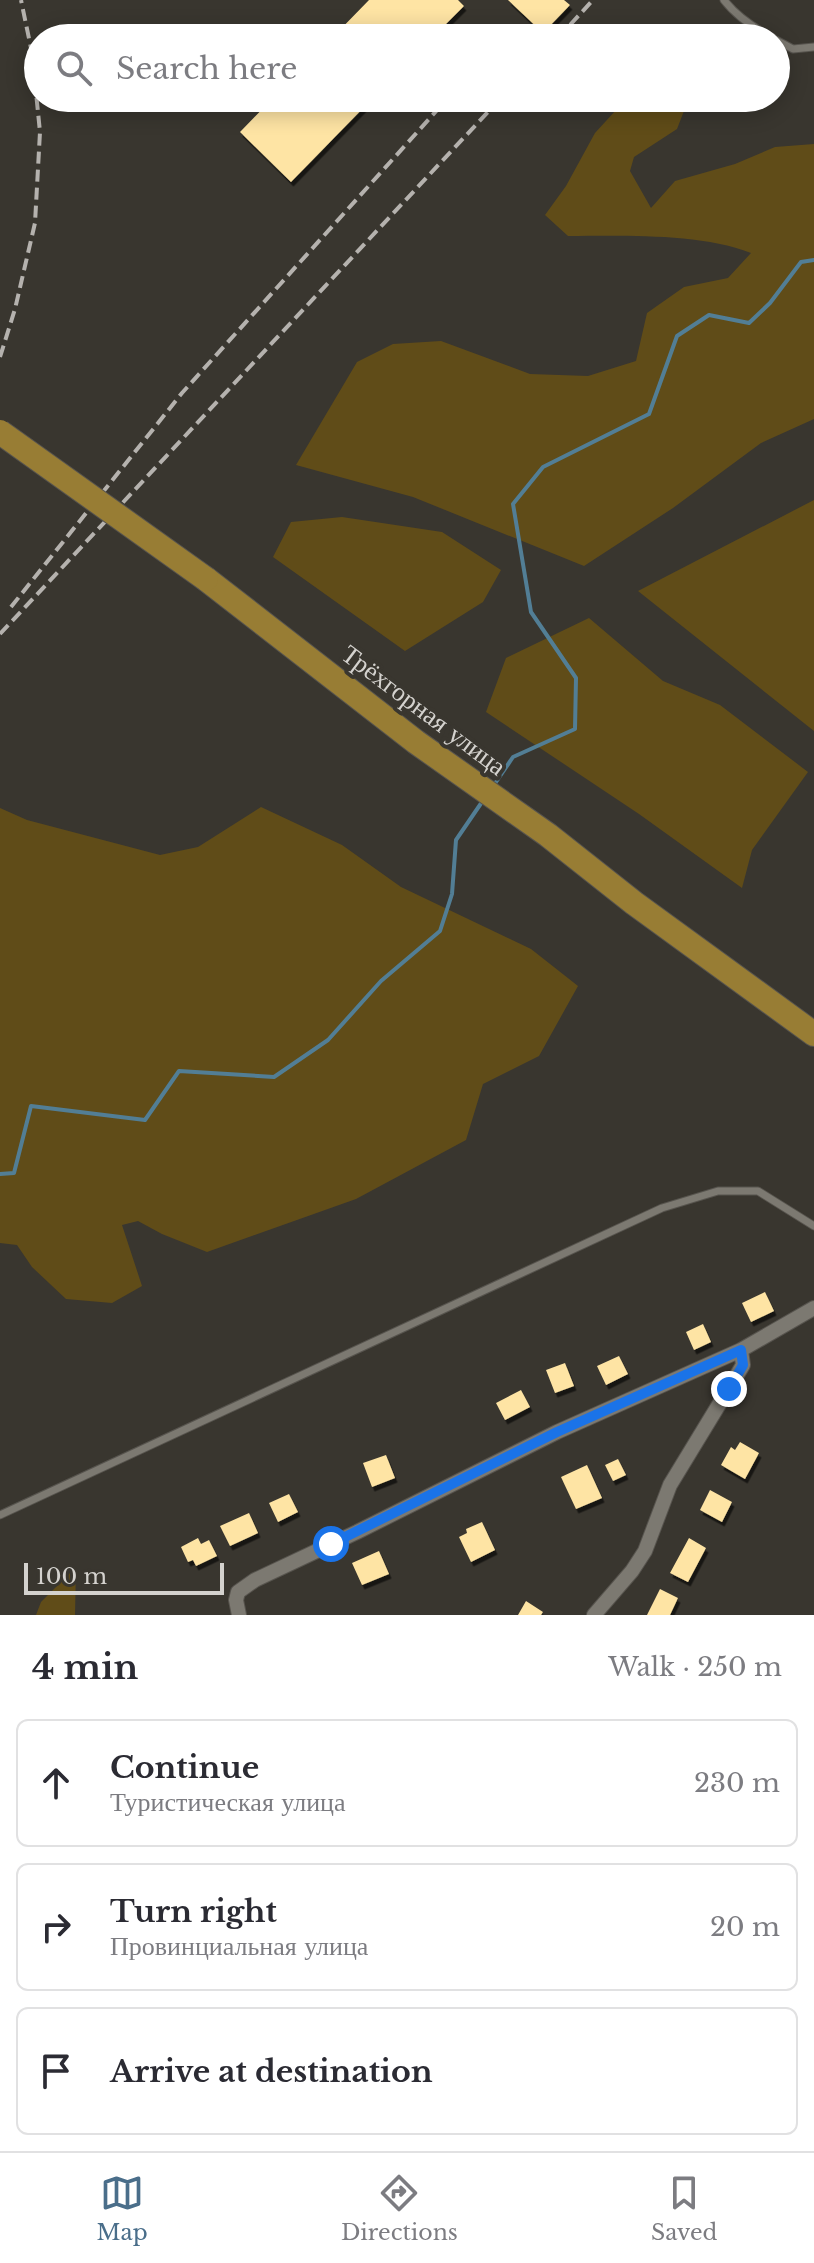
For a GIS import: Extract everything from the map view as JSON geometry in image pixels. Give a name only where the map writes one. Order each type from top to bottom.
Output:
[{"type":"highway","name":"Трёхгорная улица","points":[[0,432],[206,579],[416,742],[548,835],[634,903],[814,1034]]},
{"type":"street","points":[[237,1612],[238,1592],[255,1580],[557,1432],[741,1350],[814,1308]]},
{"type":"street","points":[[594,1615],[645,1551],[670,1485],[743,1365],[741,1350]]},
{"type":"lane","points":[[724,0],[750,24]]},
{"type":"lane","points":[[790,47],[814,47]]},
{"type":"lane","points":[[0,1515],[662,1208],[718,1191],[758,1191],[814,1226]]},
{"type":"shaded area","points":[[614,112],[684,112],[677,129],[634,157],[630,171],[651,208],[675,181],[735,164],[775,147],[814,144],[814,419],[761,443],[673,508],[584,566],[413,497],[296,465],[357,362],[393,344],[441,341],[530,374],[588,376],[636,361],[647,313],[684,287],[728,278],[751,253],[685,239],[568,236],[545,215],[566,186],[595,133]]},
{"type":"shaded area","points":[[814,500],[814,731],[638,591]]},
{"type":"shaded area","points":[[342,517],[442,532],[501,570],[483,602],[405,651],[273,557],[291,522]]},
{"type":"shaded area","points":[[589,618],[663,681],[720,705],[808,772],[752,850],[742,888],[639,814],[486,712],[506,658]]},
{"type":"shaded area","points":[[261,807],[342,845],[401,887],[531,949],[578,986],[539,1056],[483,1084],[466,1140],[356,1199],[207,1252],[138,1221],[122,1225],[142,1286],[112,1303],[66,1299],[32,1267],[17,1245],[0,1243],[0,808],[27,820],[160,855],[198,847]]},
{"type":"shaded area","points":[[76,1567],[75,1615],[36,1615],[41,1602]]},
{"type":"building","points":[[369,0],[458,0],[464,6],[446,24],[346,24]]},
{"type":"building","points":[[508,0],[564,0],[570,5],[552,24],[533,24]]},
{"type":"building","points":[[259,112],[359,112],[291,182],[240,132]]},
{"type":"building","points":[[765,1292],[774,1311],[751,1322],[742,1303]]},
{"type":"building","points":[[703,1324],[711,1342],[694,1350],[686,1332]]},
{"type":"building","points":[[619,1356],[628,1374],[606,1385],[597,1366]]},
{"type":"building","points":[[565,1363],[574,1386],[555,1393],[546,1370]]},
{"type":"building","points":[[521,1390],[530,1407],[505,1420],[496,1403]]},
{"type":"building","points":[[740,1442],[759,1453],[745,1479],[721,1465],[731,1447],[735,1450]]},
{"type":"building","points":[[386,1455],[395,1478],[372,1487],[363,1463]]},
{"type":"building","points":[[618,1459],[626,1475],[613,1481],[605,1465]]},
{"type":"building","points":[[587,1465],[602,1498],[576,1509],[561,1477]]},
{"type":"building","points":[[710,1490],[732,1502],[722,1522],[700,1510]]},
{"type":"building","points":[[289,1494],[298,1512],[278,1522],[269,1503]]},
{"type":"building","points":[[249,1513],[258,1533],[230,1546],[220,1526]]},
{"type":"building","points":[[482,1522],[495,1550],[471,1562],[459,1537],[467,1533],[466,1529]]},
{"type":"building","points":[[198,1538],[201,1544],[209,1540],[217,1556],[196,1566],[193,1560],[188,1562],[181,1547]]},
{"type":"building","points":[[689,1538],[706,1548],[688,1582],[670,1573]]},
{"type":"building","points":[[379,1551],[389,1574],[362,1585],[352,1563]]},
{"type":"building","points":[[660,1589],[678,1598],[670,1615],[647,1615]]},
{"type":"building","points":[[526,1601],[543,1612],[541,1615],[518,1615]]},
{"type":"waterway","points":[[494,785],[513,757],[575,729],[576,678],[531,612],[513,504],[543,467],[649,414],[677,336],[709,315],[749,323],[770,303],[801,262],[814,260]]},
{"type":"waterway","points":[[0,1174],[14,1173],[31,1106],[145,1120],[179,1071],[274,1077],[328,1040],[381,981],[440,931],[452,894],[456,840],[484,799]]},
{"type":"railway","points":[[21,0],[26,24]]},
{"type":"railway","points":[[571,24],[593,0]]},
{"type":"railway","points":[[0,357],[35,223],[40,132],[38,112]]},
{"type":"railway","points":[[11,607],[182,393],[435,112]]},
{"type":"railway","points":[[0,634],[488,112]]},
{"type":"route","points":[[331,1544],[557,1432],[741,1350],[743,1365],[729,1389]]}]
